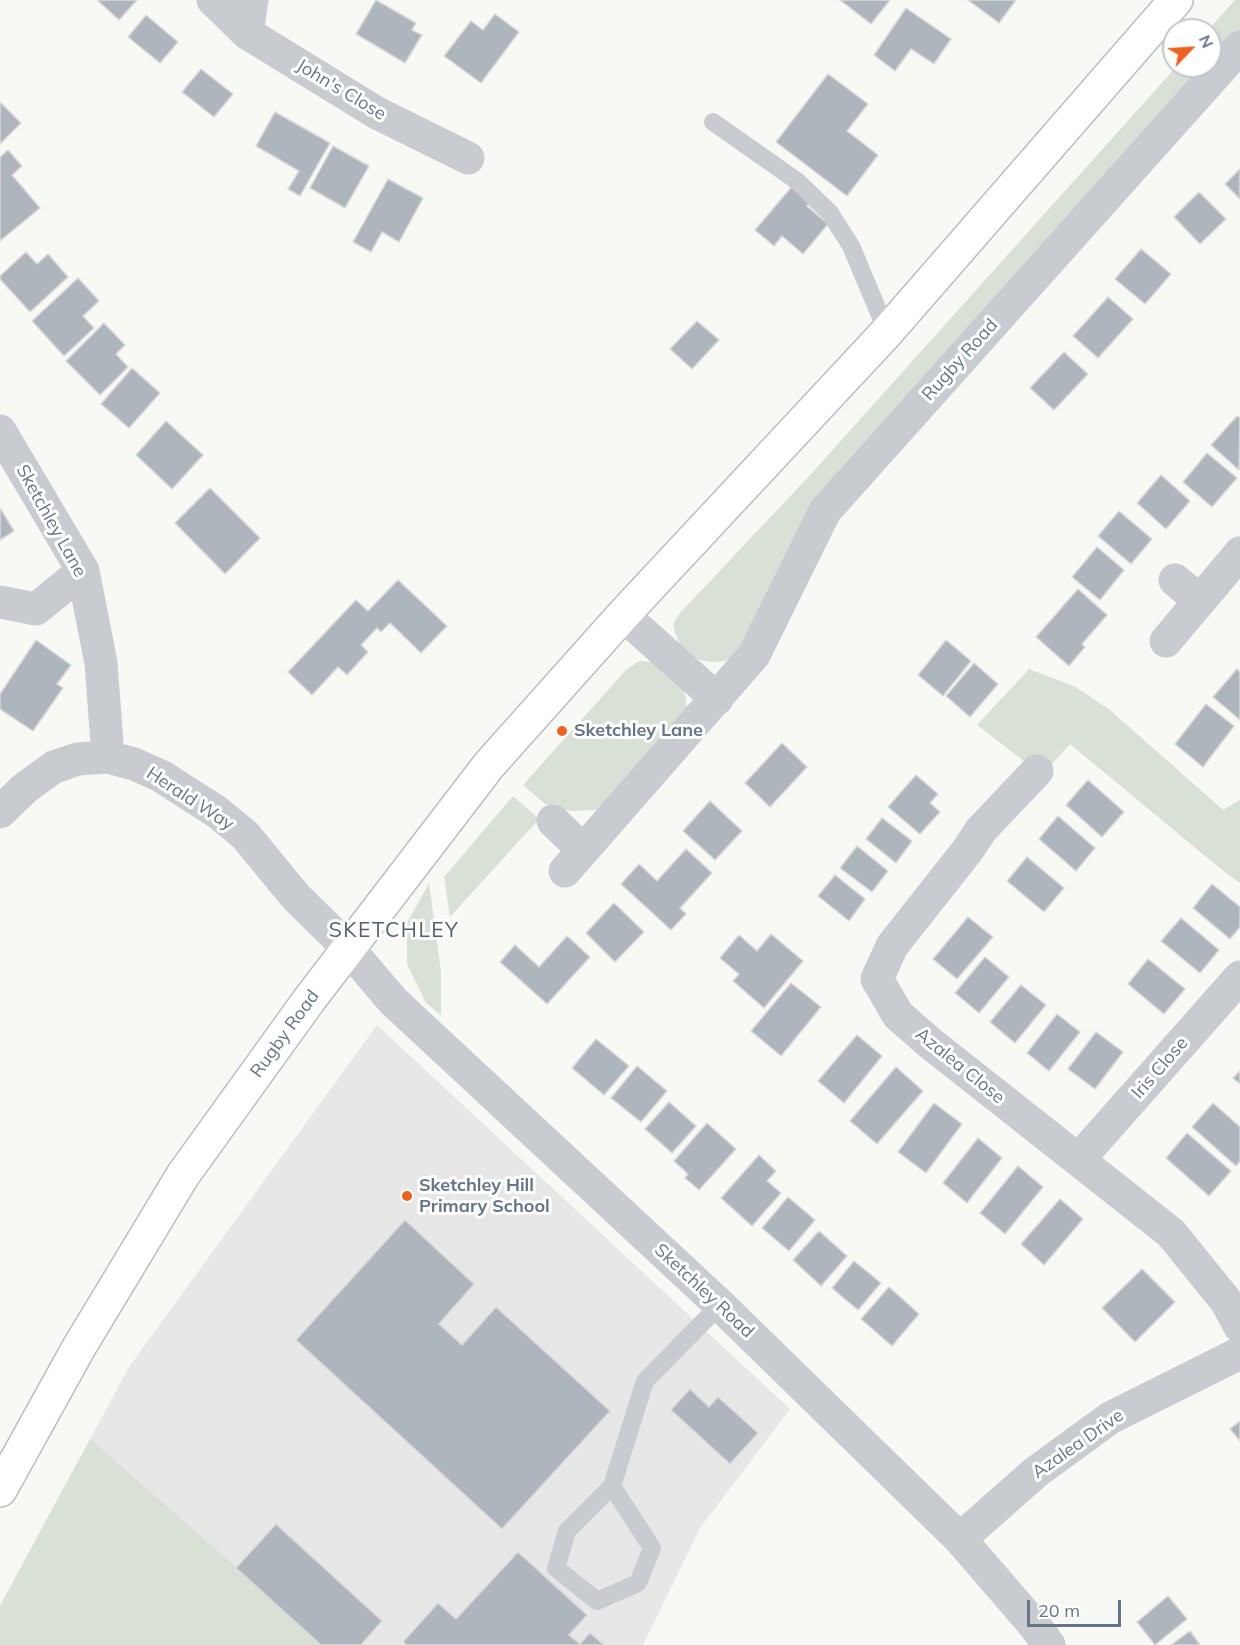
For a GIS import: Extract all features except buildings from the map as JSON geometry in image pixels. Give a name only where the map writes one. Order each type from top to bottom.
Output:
[{"type":"main road","name":"Rugby Road","points":[[0,1490],[78,1349],[183,1175],[348,948],[489,765],[623,615],[887,332],[1176,0]]},
{"type":"street","name":"John's Close","points":[[213,0],[247,33],[377,113],[468,158]]},
{"type":"street","points":[[247,33],[252,0]]},
{"type":"street","name":"Rugby Road","points":[[553,821],[574,861],[753,655],[825,511],[1240,47]]},
{"type":"street","name":"Sketchley Lane","points":[[0,431],[82,571],[101,663],[108,758]]},
{"type":"street","points":[[1166,641],[1240,553]]},
{"type":"street","points":[[0,602],[36,609],[82,571]]},
{"type":"street","points":[[1175,580],[1200,601]]},
{"type":"street","points":[[623,615],[717,699]]},
{"type":"street","name":"Herald Way","points":[[0,813],[25,788],[54,767],[78,759],[108,758],[134,764],[161,776],[216,812],[245,835],[296,897],[348,948]]},
{"type":"street","name":"Azalea Close","points":[[1037,771],[981,830],[892,946],[877,979],[898,1015],[1172,1233],[1226,1301],[1240,1327]]},
{"type":"street","name":"Sketchley Road","points":[[348,948],[393,1001],[720,1305],[960,1539],[1049,1645]]},
{"type":"street","name":"Iris Close","points":[[1079,1159],[1240,977]]},
{"type":"street","name":"Azalea Drive","points":[[960,1539],[1036,1472],[1110,1418],[1240,1353]]},
{"type":"lane","points":[[713,122],[797,181],[830,213],[851,246],[887,332]]},
{"type":"lane","points":[[612,1486],[652,1548],[638,1583],[597,1601],[556,1568],[567,1531],[612,1486],[645,1381],[720,1305]]},
{"type":"shaded area","points":[[1235,0],[1240,0],[1240,38],[1222,58],[1222,18],[1219,18]]},
{"type":"shaded area","points":[[1166,78],[1204,78],[835,494],[738,655],[725,661],[711,662],[699,660],[683,650],[673,624],[680,613],[812,473]]},
{"type":"shaded area","points":[[639,661],[652,662],[676,676],[685,695],[687,708],[598,810],[570,811],[545,804],[523,785],[626,670]]},
{"type":"shaded area","points":[[1029,669],[1074,686],[1110,710],[1223,810],[1240,800],[1240,883],[1070,744],[1042,775],[977,725]]},
{"type":"shaded area","points":[[513,796],[539,819],[450,917],[444,877]]},
{"type":"shaded area","points":[[429,883],[441,972],[441,1015],[426,1003],[407,964],[407,923]]},
{"type":"shaded area","name":"Sketchley Hill Primary School","points":[[377,1025],[790,1409],[700,1528],[643,1645],[0,1645],[0,1606],[129,1367]]},
{"type":"shaded area","points":[[90,1439],[325,1645],[0,1645],[0,1606]]},
{"type":"place","name":"Sketchley Lane","points":[[562,731]]},
{"type":"place","name":"Sketchley Hill Primary School","points":[[407,1196]]},
{"type":"district","name":"SKETCHLEY","points":[[394,931]]}]
